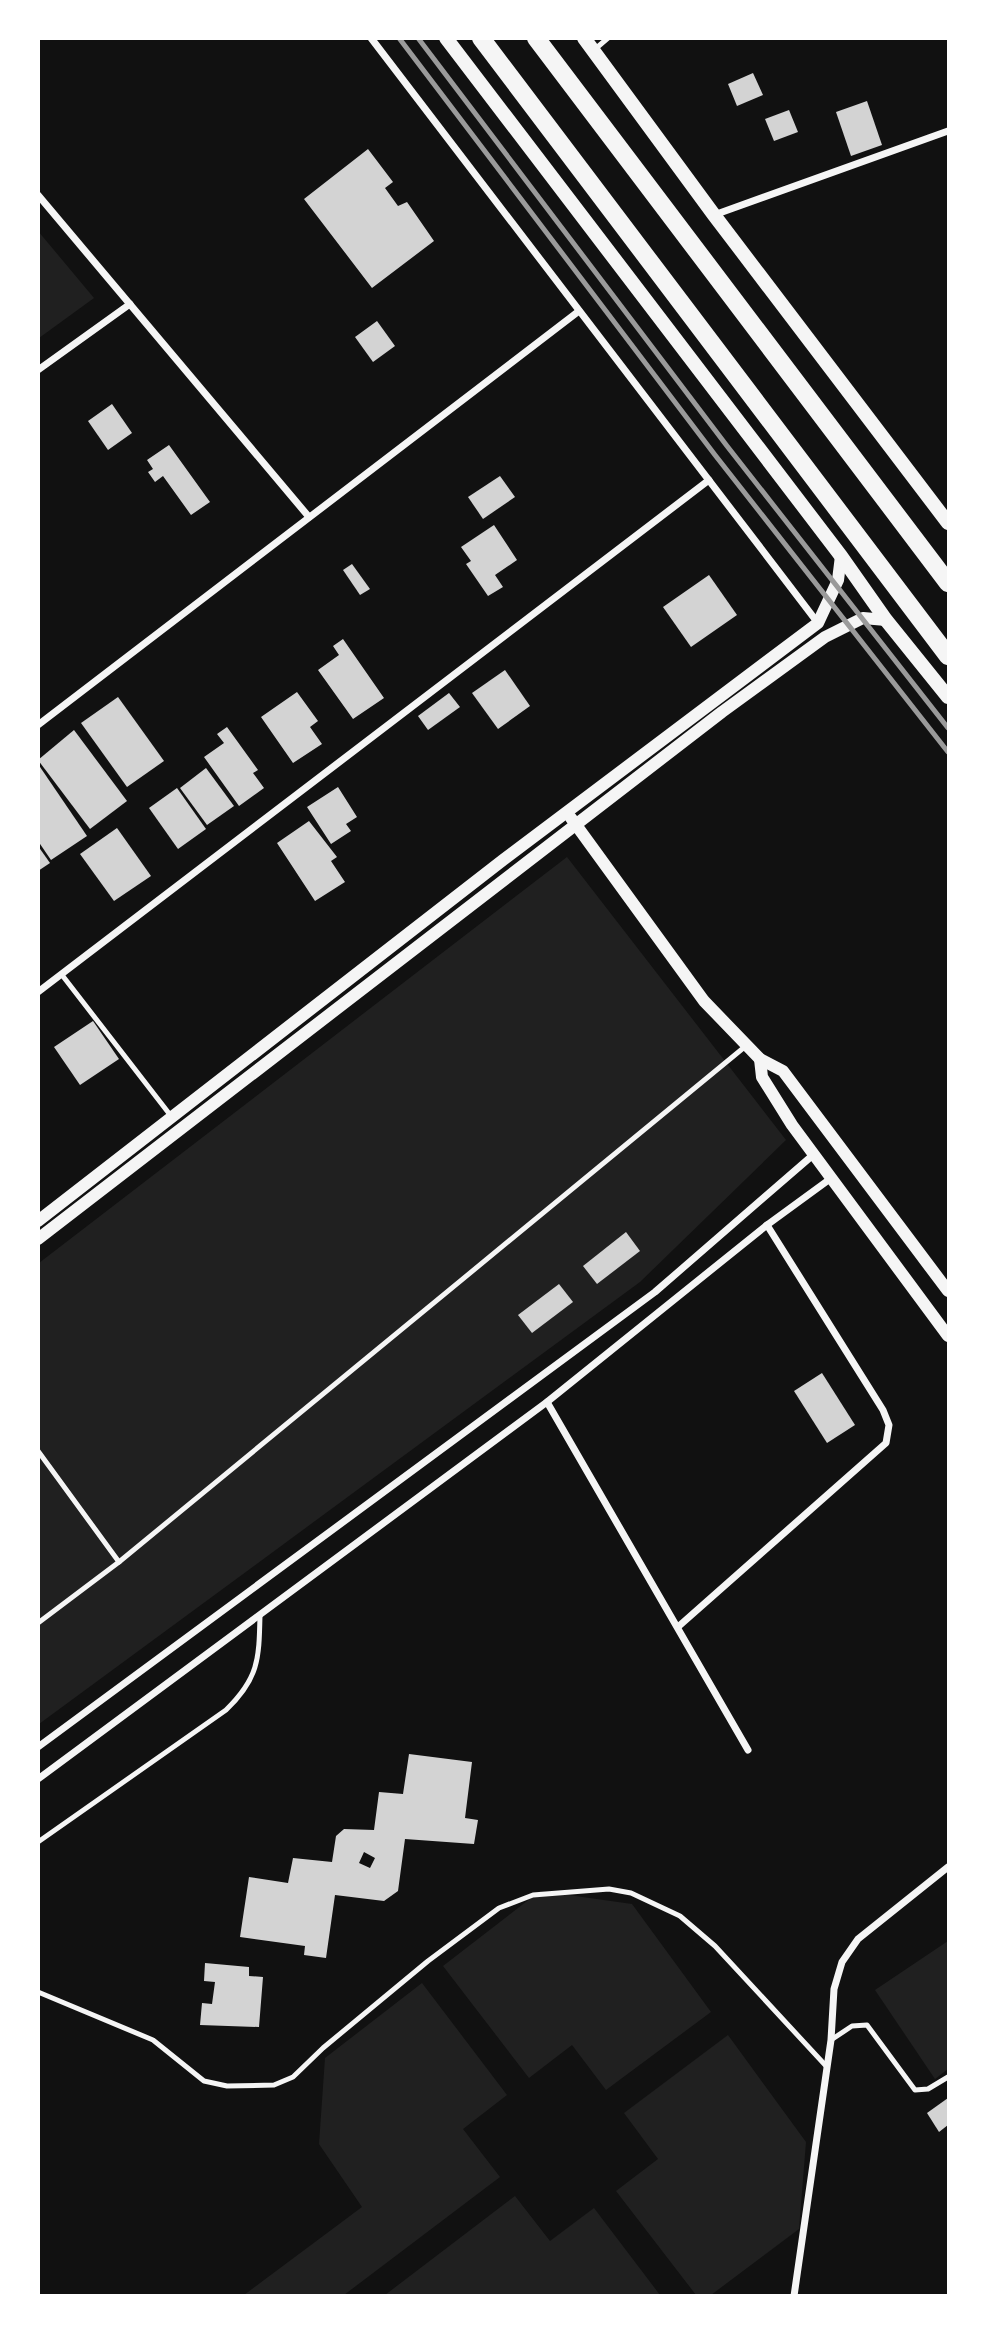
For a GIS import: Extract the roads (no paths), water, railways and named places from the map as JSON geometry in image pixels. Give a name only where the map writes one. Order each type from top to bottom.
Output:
[{"type":"highway","points":[[481,38],[948,656]]},
{"type":"highway","points":[[536,38],[948,583]]},
{"type":"main road","points":[[449,41],[841,556],[886,620],[948,697]]},
{"type":"main road","points":[[589,45],[714,215],[948,523]]},
{"type":"street","points":[[371,38],[818,623]]},
{"type":"street","points":[[714,215],[948,131]]},
{"type":"street","points":[[38,195],[309,517]]},
{"type":"street","points":[[38,370],[130,304]]},
{"type":"street","points":[[38,725],[579,311]]},
{"type":"street","points":[[38,992],[709,480]]},
{"type":"street","points":[[38,1238],[818,623],[838,580],[841,556]]},
{"type":"street","points":[[38,1221],[172,1117],[571,818],[825,637],[863,618],[886,620]]},
{"type":"street","points":[[571,818],[685,978],[760,1059],[783,1071],[948,1290]]},
{"type":"street","points":[[760,1059],[762,1077],[768,1088],[813,1155],[948,1336]]},
{"type":"street","points":[[38,1747],[655,1293],[813,1155]]},
{"type":"street","points":[[38,1779],[547,1402],[767,1224],[830,1180]]},
{"type":"street","points":[[679,1626],[886,1443],[889,1425],[883,1410],[767,1224]]},
{"type":"street","points":[[547,1402],[679,1626],[748,1750]]},
{"type":"street","points":[[794,2295],[831,2040],[834,1989],[842,1962],[858,1940],[948,1867]]},
{"type":"lane","points":[[589,45],[608,38]]},
{"type":"lane","points":[[62,975],[172,1117]]},
{"type":"lane","points":[[38,1623],[119,1562],[747,1045]]},
{"type":"lane","points":[[38,1451],[119,1562]]},
{"type":"lane","points":[[38,1842],[239,1698],[256,1673],[260,1615]]},
{"type":"lane","points":[[38,1992],[153,2040],[204,2081],[227,2086],[274,2085],[293,2077],[323,2048],[428,1961],[499,1908],[533,1895],[608,1889],[631,1893],[680,1916],[715,1946],[827,2067]]},
{"type":"lane","points":[[831,2040],[852,2026],[867,2025],[915,2090],[928,2089],[948,2077]]},
{"type":"railway","points":[[399,38],[715,455],[948,752]]},
{"type":"railway","points":[[418,38],[727,446],[948,728]]}]
